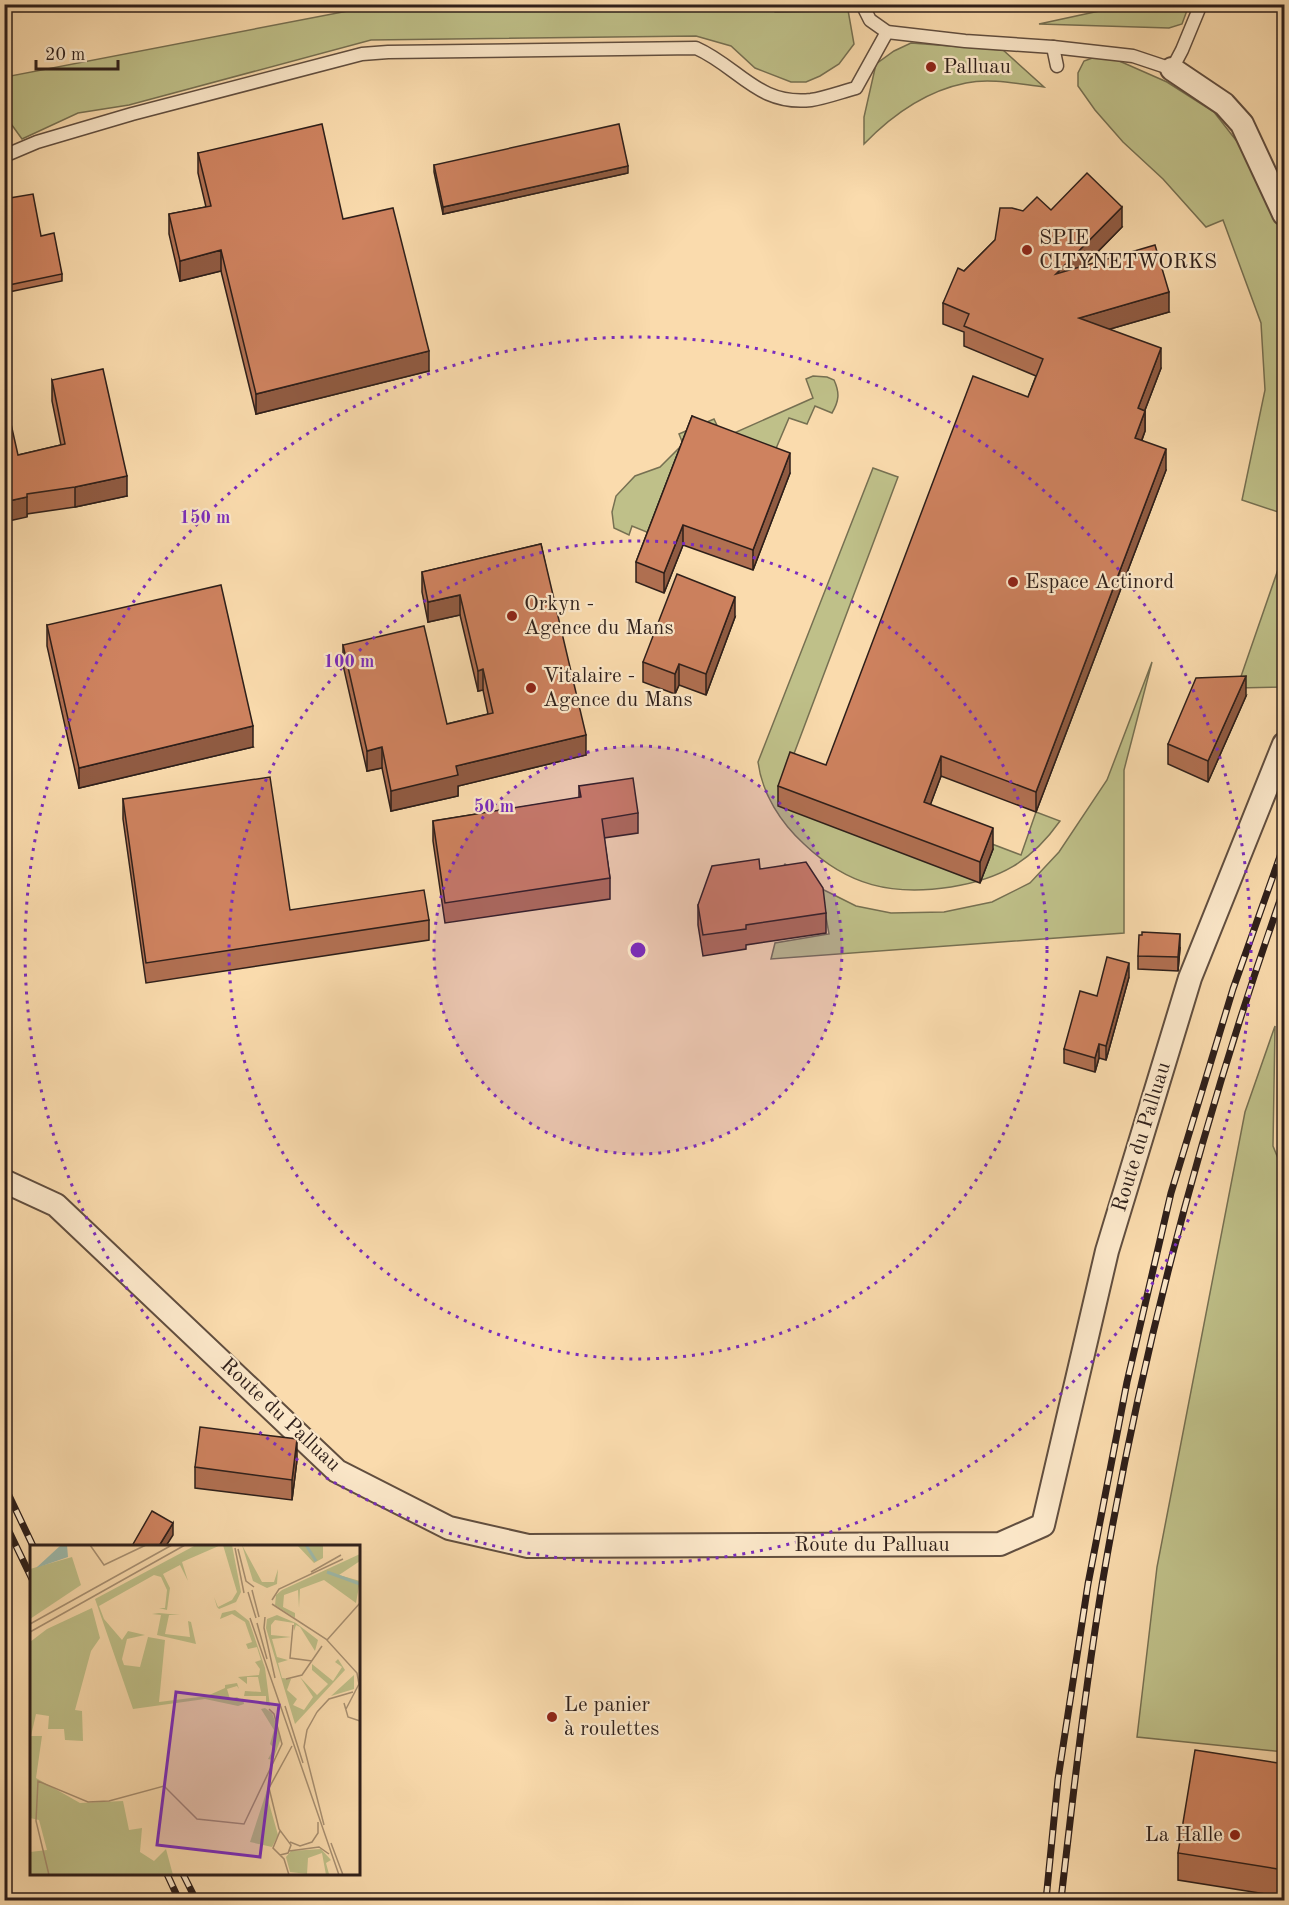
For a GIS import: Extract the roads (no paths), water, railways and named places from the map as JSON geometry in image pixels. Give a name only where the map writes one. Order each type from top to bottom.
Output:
[{"type":"street","points":[[1172,69],[1224,104],[1242,124],[1284,214]]},
{"type":"street","name":"Route du Palluau","points":[[4,1181],[56,1205],[338,1471],[449,1528],[528,1546],[1000,1544],[1043,1525],[1107,1251],[1183,1000],[1284,744]]},
{"type":"lane","points":[[862,4],[870,21],[887,32],[1133,56],[1172,69],[1201,4]]},
{"type":"lane","points":[[4,156],[37,142],[132,114],[362,54],[696,48],[714,56],[762,92],[788,100],[812,100],[856,88],[887,32]]},
{"type":"lane","points":[[1053,47],[1057,66]]},
{"type":"railway","points":[[1046,1900],[1058,1779],[1088,1584],[1127,1382],[1171,1193],[1233,989],[1284,845]]},
{"type":"railway","points":[[1061,1900],[1096,1624],[1136,1408],[1156,1320],[1202,1146],[1227,1060],[1284,889]]},
{"type":"railway","points":[[4,1485],[33,1545]]},
{"type":"railway","points":[[4,1521],[30,1575]]},
{"type":"railway","points":[[167,1875],[179,1900]]},
{"type":"railway","points":[[184,1875],[196,1900]]},
{"type":"place","name":"Palluau","points":[[931,67]]},
{"type":"place","name":"SPIE CITYNETWORKS","points":[[1027,250]]},
{"type":"place","name":"Espace Actinord","points":[[1013,582]]},
{"type":"place","name":"Orkyn - Agence du Mans","points":[[512,616]]},
{"type":"place","name":"Vitalaire - Agence du Mans","points":[[531,688]]},
{"type":"place","name":"Le panier à roulettes","points":[[552,1717]]},
{"type":"place","name":"La Halle","points":[[1235,1835]]}]
